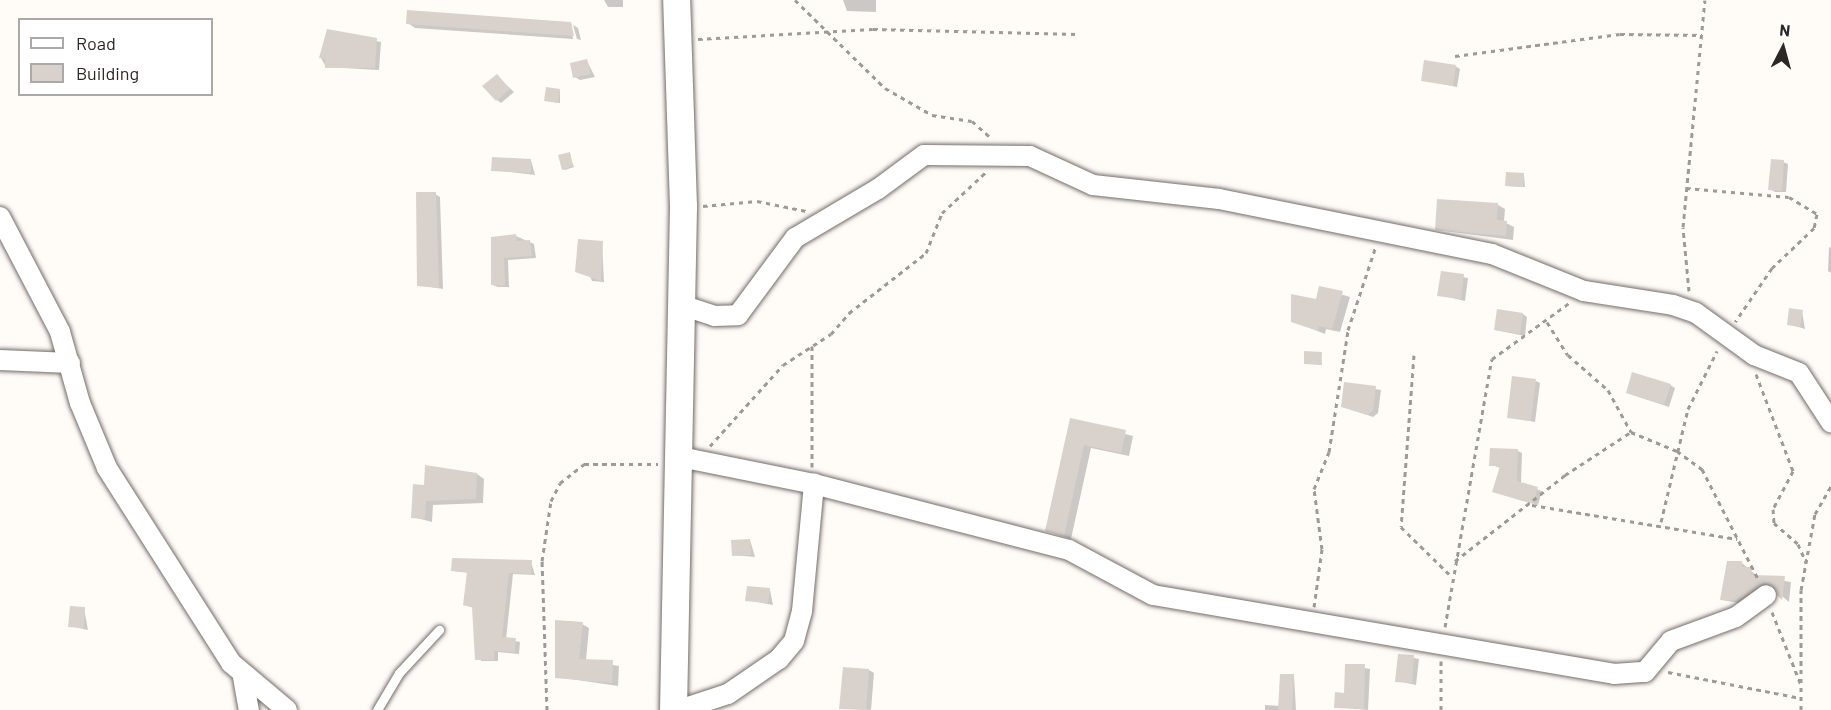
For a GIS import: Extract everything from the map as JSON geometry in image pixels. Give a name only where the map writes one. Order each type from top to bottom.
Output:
[{"type":"street","points":[[673,710],[687,462],[681,305],[683,206],[676,0]]},
{"type":"street","points":[[681,305],[727,318],[738,315],[795,238],[831,217],[924,155],[1004,155],[1044,160],[1093,185],[1219,199],[1511,259],[1584,291],[1630,295],[1696,313],[1754,355],[1799,373],[1831,422]]},
{"type":"street","points":[[0,217],[30,266],[70,363],[92,438],[107,468],[243,677],[287,710]]},
{"type":"street","points":[[0,360],[70,363]]},
{"type":"street","points":[[687,462],[814,484],[1069,550],[1153,595],[1443,643],[1583,669],[1645,672],[1671,641],[1736,617],[1766,596]]},
{"type":"street","points":[[679,710],[728,694],[779,659],[794,641],[802,611],[814,484]]},
{"type":"street","points":[[243,677],[249,710]]},
{"type":"lane","points":[[377,710],[399,673],[439,630]]},
{"type":"path","points":[[547,710],[543,527],[555,492],[584,464],[687,462],[783,365],[812,346],[926,253],[942,213],[1004,155],[972,121],[932,115],[907,103],[823,32],[795,0]]},
{"type":"path","points":[[1696,313],[1686,273],[1686,188],[1705,0]]},
{"type":"path","points":[[678,40],[823,32],[1077,34]]},
{"type":"path","points":[[1455,56],[1620,34],[1702,34]]},
{"type":"path","points":[[1661,522],[1688,409],[1727,334],[1772,268],[1814,228],[1816,214],[1789,197],[1686,188]]},
{"type":"path","points":[[683,206],[756,201],[831,217]]},
{"type":"path","points":[[1313,621],[1322,549],[1314,489],[1329,452],[1347,330],[1381,233]]},
{"type":"path","points":[[1441,710],[1443,643],[1454,562],[1492,359],[1547,322],[1584,291]]},
{"type":"path","points":[[1547,322],[1568,356],[1608,390],[1631,432],[1677,451],[1709,478],[1766,596],[1801,686]]},
{"type":"path","points":[[812,346],[814,484]]},
{"type":"path","points":[[1414,355],[1401,527],[1452,577]]},
{"type":"path","points":[[1754,355],[1793,471],[1773,509],[1774,523],[1798,544],[1806,562]]},
{"type":"path","points":[[1454,562],[1471,545],[1532,506],[1565,475],[1631,432]]},
{"type":"path","points":[[1801,710],[1806,562],[1815,514],[1831,486]]},
{"type":"path","points":[[1532,506],[1661,522],[1738,539]]},
{"type":"path","points":[[1645,672],[1695,675],[1801,698]]},
{"type":"building","points":[[407,10],[571,22],[574,36],[406,24]]},
{"type":"building","points":[[327,29],[377,38],[375,68],[325,68],[325,59],[319,58]]},
{"type":"building","points":[[587,59],[591,74],[573,78],[570,63]]},
{"type":"building","points":[[1424,60],[1456,65],[1453,86],[1421,81]]},
{"type":"building","points":[[497,74],[510,89],[496,101],[482,86]]},
{"type":"building","points":[[546,87],[560,89],[558,103],[544,101]]},
{"type":"building","points":[[570,152],[573,166],[562,170],[558,155]]},
{"type":"building","points":[[492,157],[531,159],[531,173],[491,171]]},
{"type":"building","points":[[1771,159],[1784,160],[1782,191],[1768,190]]},
{"type":"building","points":[[1506,172],[1524,173],[1523,187],[1505,186]]},
{"type":"building","points":[[416,192],[436,192],[439,288],[417,286]]},
{"type":"building","points":[[1437,199],[1498,203],[1497,220],[1507,221],[1506,236],[1435,230]]},
{"type":"building","points":[[516,234],[517,241],[530,240],[532,256],[504,258],[505,286],[491,285],[491,237]]},
{"type":"building","points":[[578,239],[603,241],[601,281],[575,272]]},
{"type":"building","points":[[1441,271],[1464,274],[1461,299],[1437,296]]},
{"type":"building","points":[[1319,286],[1343,291],[1332,329],[1319,326],[1318,331],[1291,322],[1291,294],[1316,299]]},
{"type":"building","points":[[1789,308],[1803,310],[1800,327],[1787,325]]},
{"type":"building","points":[[1497,309],[1523,313],[1520,334],[1494,330]]},
{"type":"building","points":[[1304,351],[1322,352],[1321,365],[1304,364]]},
{"type":"building","points":[[1632,372],[1671,384],[1664,405],[1626,393]]},
{"type":"building","points":[[1512,376],[1536,379],[1531,421],[1507,418]]},
{"type":"building","points":[[1344,382],[1376,386],[1373,411],[1367,415],[1341,407]]},
{"type":"building","points":[[1070,418],[1126,430],[1121,453],[1084,445],[1064,536],[1045,531]]},
{"type":"building","points":[[1490,448],[1518,449],[1517,481],[1538,487],[1533,504],[1492,492],[1500,466],[1489,466]]},
{"type":"building","points":[[425,465],[477,473],[476,499],[426,501],[425,519],[411,518],[413,484],[424,485]]},
{"type":"building","points":[[750,539],[751,555],[732,556],[731,540]]},
{"type":"building","points":[[452,558],[532,560],[531,574],[509,573],[502,637],[516,638],[515,652],[494,651],[494,660],[475,660],[472,607],[463,605],[467,572],[451,571]]},
{"type":"building","points":[[1727,561],[1742,561],[1742,567],[1751,567],[1751,575],[1785,576],[1782,600],[1765,583],[1737,601],[1720,600]]},
{"type":"building","points":[[747,586],[770,588],[768,603],[745,601]]},
{"type":"building","points":[[70,606],[85,607],[84,628],[68,627]]},
{"type":"building","points":[[555,620],[583,622],[579,659],[613,660],[612,683],[555,678]]},
{"type":"building","points":[[1398,654],[1414,655],[1412,683],[1395,682]]},
{"type":"building","points":[[1345,664],[1365,664],[1364,709],[1334,708],[1335,692],[1344,693]]},
{"type":"building","points":[[843,667],[869,669],[866,710],[839,709]]},
{"type":"building","points":[[1280,674],[1294,674],[1292,710],[1278,710]]}]
